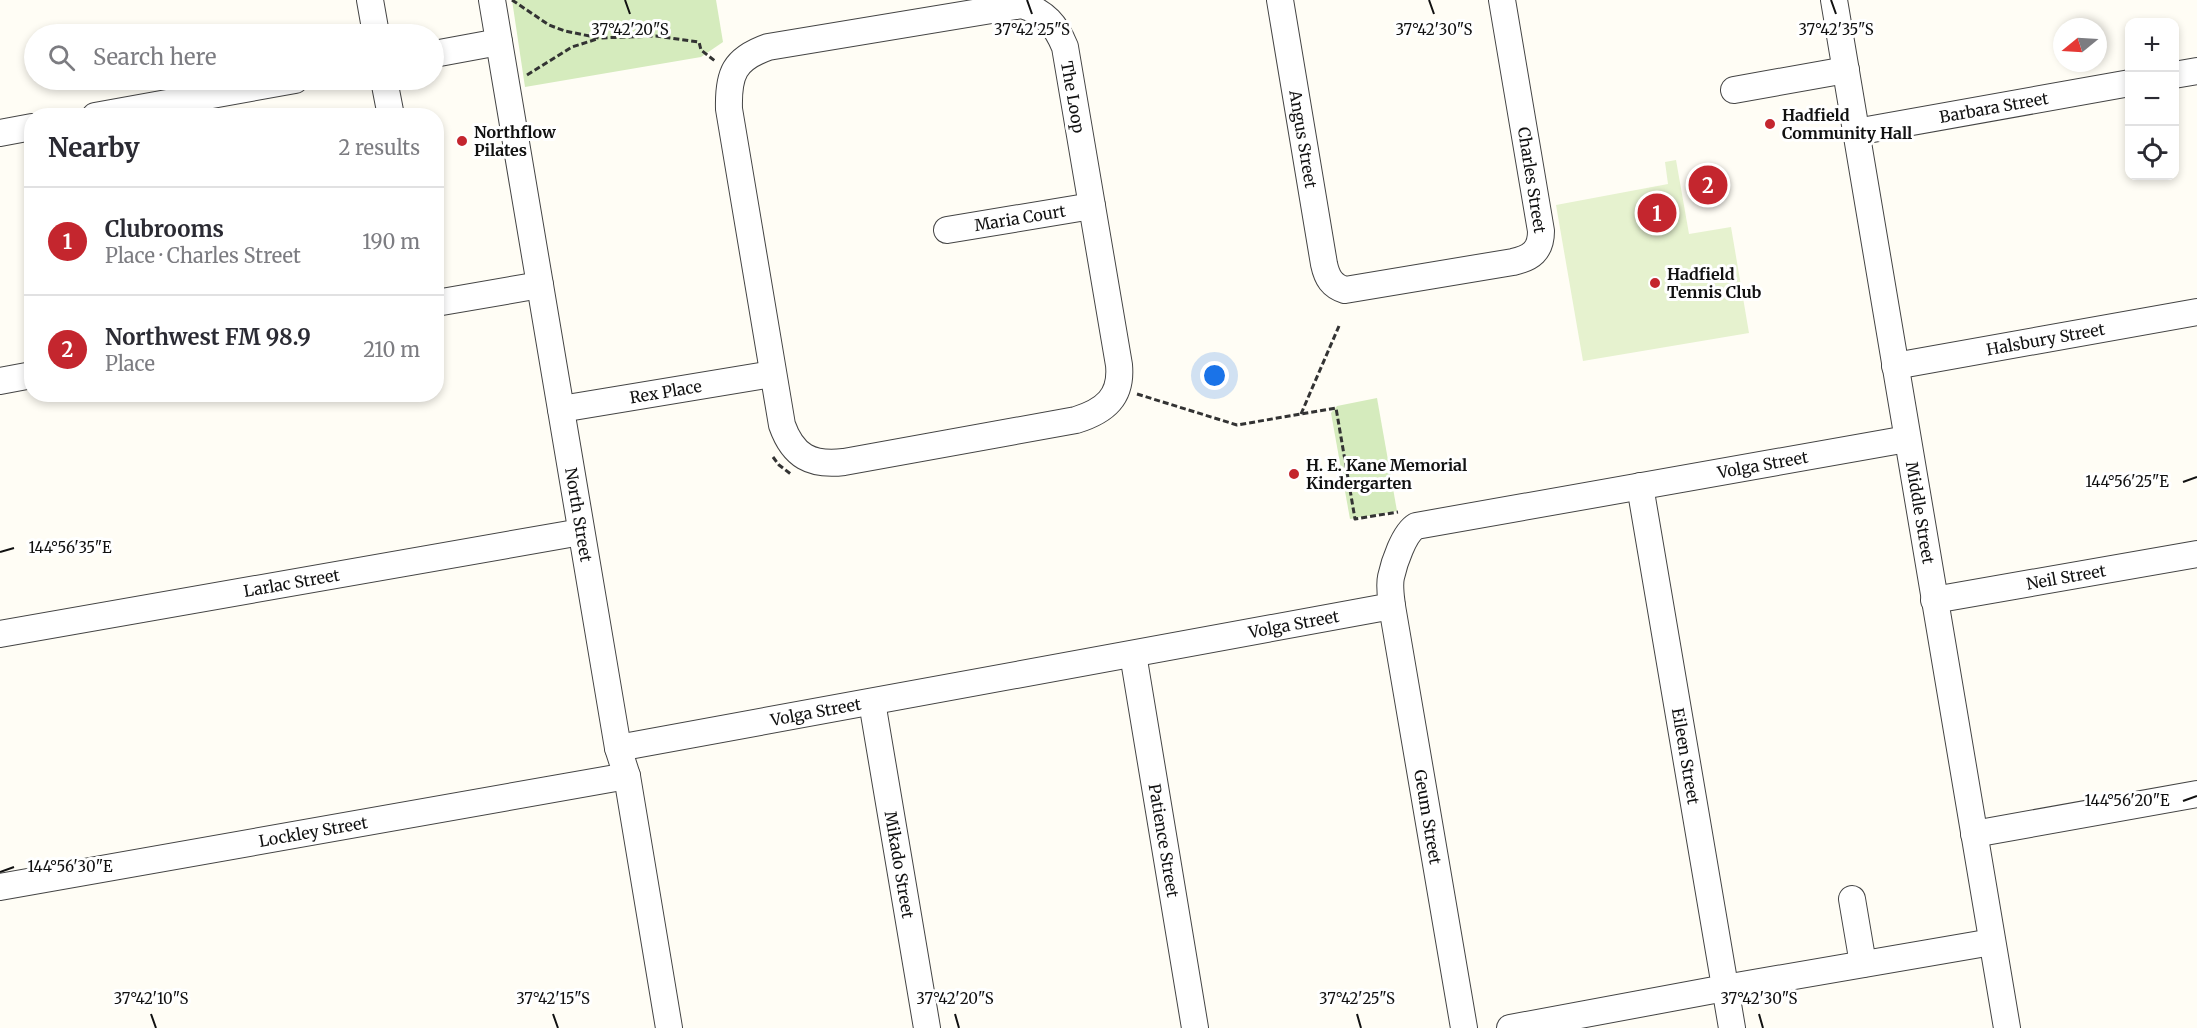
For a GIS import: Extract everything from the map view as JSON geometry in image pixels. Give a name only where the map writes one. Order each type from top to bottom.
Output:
[{"type":"street","points":[[370,0],[374,24]]},
{"type":"street","name":"North Street","points":[[492,0],[618,748],[627,776],[669,1028]]},
{"type":"street","name":"Angus Street","points":[[1280,0],[1328,278]]},
{"type":"street","name":"Charles Street","points":[[1328,278],[1338,288],[1354,290],[1513,262],[1526,259],[1538,249],[1541,231],[1535,126],[1502,0]]},
{"type":"street","name":"Middle Street","points":[[1834,0],[2007,1028]]},
{"type":"street","name":"The Loop","points":[[1022,5],[1046,16],[1058,32],[1065,47],[1120,376],[1116,393],[1101,409],[1090,416],[1076,420],[829,464],[814,462],[800,454],[787,441],[772,374],[729,109],[729,87],[733,73],[744,58],[768,47],[1005,7],[1022,5]]},
{"type":"street","points":[[444,52],[499,42]]},
{"type":"street","points":[[1734,90],[1846,70]]},
{"type":"street","points":[[2179,74],[2197,72]]},
{"type":"street","name":"Barbara Street","points":[[1856,132],[2125,84]]},
{"type":"street","points":[[140,108],[240,90]]},
{"type":"street","points":[[386,90],[389,108]]},
{"type":"street","points":[[0,133],[24,128]]},
{"type":"street","name":"Maria Court","points":[[947,230],[1092,206]]},
{"type":"street","points":[[444,302],[540,285]]},
{"type":"street","name":"Halsbury Street","points":[[1895,366],[2197,312]]},
{"type":"street","name":"Rex Place","points":[[561,409],[772,374]]},
{"type":"street","points":[[0,381],[24,376]]},
{"type":"street","name":"Volga Street","points":[[618,748],[1392,606],[1391,578],[1404,540],[1410,530],[1416,526],[1907,439]]},
{"type":"street","name":"Eileen Street","points":[[1640,486],[1732,1028]]},
{"type":"street","name":"Larlac Street","points":[[0,634],[581,532]]},
{"type":"street","name":"Neil Street","points":[[1934,600],[2197,554]]},
{"type":"street","name":"Geum Street","points":[[1392,606],[1464,1028]]},
{"type":"street","name":"Patience Street","points":[[1133,654],[1195,1028]]},
{"type":"street","name":"Mikado Street","points":[[872,702],[927,1028]]},
{"type":"street","name":"Lockley Street","points":[[0,887],[627,776]]},
{"type":"street","points":[[1974,834],[2197,794]]},
{"type":"street","points":[[1852,899],[1863,964]]},
{"type":"street","points":[[1510,1028],[1992,942]]},
{"type":"path","points":[[512,0],[549,25],[599,38]]},
{"type":"path","points":[[522,78],[572,47],[599,38],[656,36],[699,42],[701,50],[716,61],[713,66]]},
{"type":"path","points":[[1301,414],[1339,326]]},
{"type":"path","points":[[1134,399],[1138,385]]},
{"type":"path","points":[[1136,393],[1238,425],[1336,408],[1355,519],[1403,511]]},
{"type":"path","points":[[773,456],[779,465],[796,478]]},
{"type":"green space","points":[[512,0],[716,0],[723,42],[701,57],[525,87]]},
{"type":"green space","name":"Hadfield Tennis Club","points":[[1676,160],[1689,234],[1731,227],[1749,333],[1583,361],[1556,205],[1668,184],[1665,162]]},
{"type":"green space","points":[[1377,398],[1397,511],[1350,519],[1331,413],[1337,406]]},
{"type":"place","name":"Hadfield Community Hall","points":[[1770,124]]},
{"type":"place","name":"Northflow Pilates","points":[[462,141]]},
{"type":"place","name":"Northwest FM 98.9","points":[[1708,185]]},
{"type":"place","name":"Clubrooms","points":[[1657,213]]},
{"type":"place","name":"Hadfield Tennis Club","points":[[1655,283]]},
{"type":"place","name":"H. E. Kane Memorial Kindergarten","points":[[1294,474]]}]
